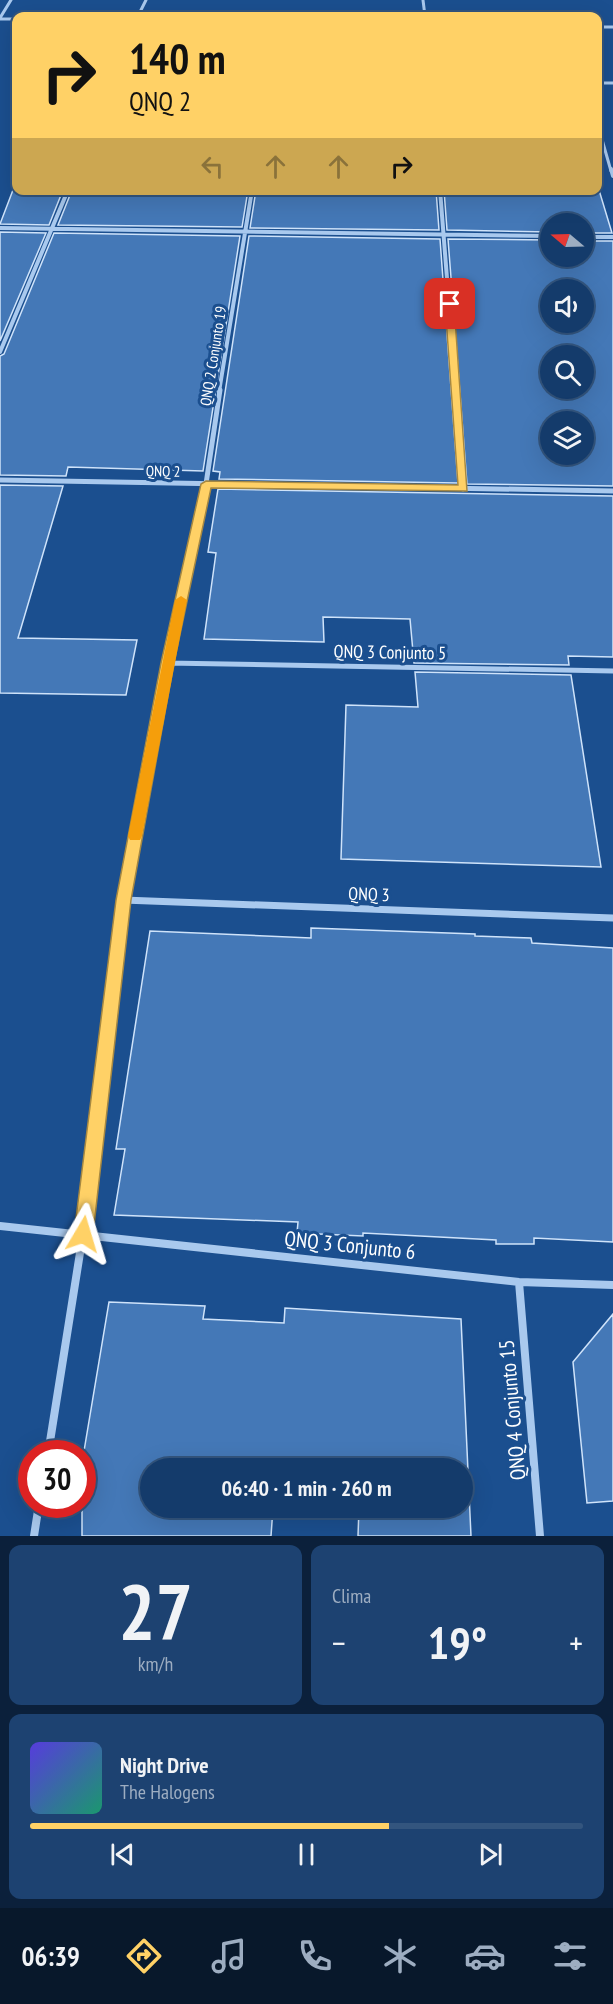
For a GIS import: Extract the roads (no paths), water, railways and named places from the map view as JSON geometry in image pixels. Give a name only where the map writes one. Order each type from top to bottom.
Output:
[{"type":"street","points":[[0,18],[11,0]]},
{"type":"street","points":[[602,139],[613,176]]},
{"type":"street","points":[[0,352],[66,195]]},
{"type":"street","name":"QNQ 2 Conjunto 19","points":[[206,484],[251,195]]},
{"type":"street","points":[[441,195],[464,489]]},
{"type":"street","points":[[0,228],[540,236]]},
{"type":"street","points":[[594,237],[613,237]]},
{"type":"street","name":"QNQ 2","points":[[0,480],[613,491]]},
{"type":"street","points":[[50,1440],[83,1234],[123,900],[167,663],[206,484]]},
{"type":"street","name":"QNQ 3 Conjunto 5","points":[[167,663],[613,671]]},
{"type":"street","name":"QNQ 3","points":[[123,900],[613,918]]},
{"type":"street","name":"QNQ 3 Conjunto 6","points":[[0,1226],[519,1282],[613,1285]]},
{"type":"street","name":"QNQ 4 Conjunto 15","points":[[519,1282],[540,1536]]},
{"type":"street","points":[[34,1536],[37,1518]]}]
